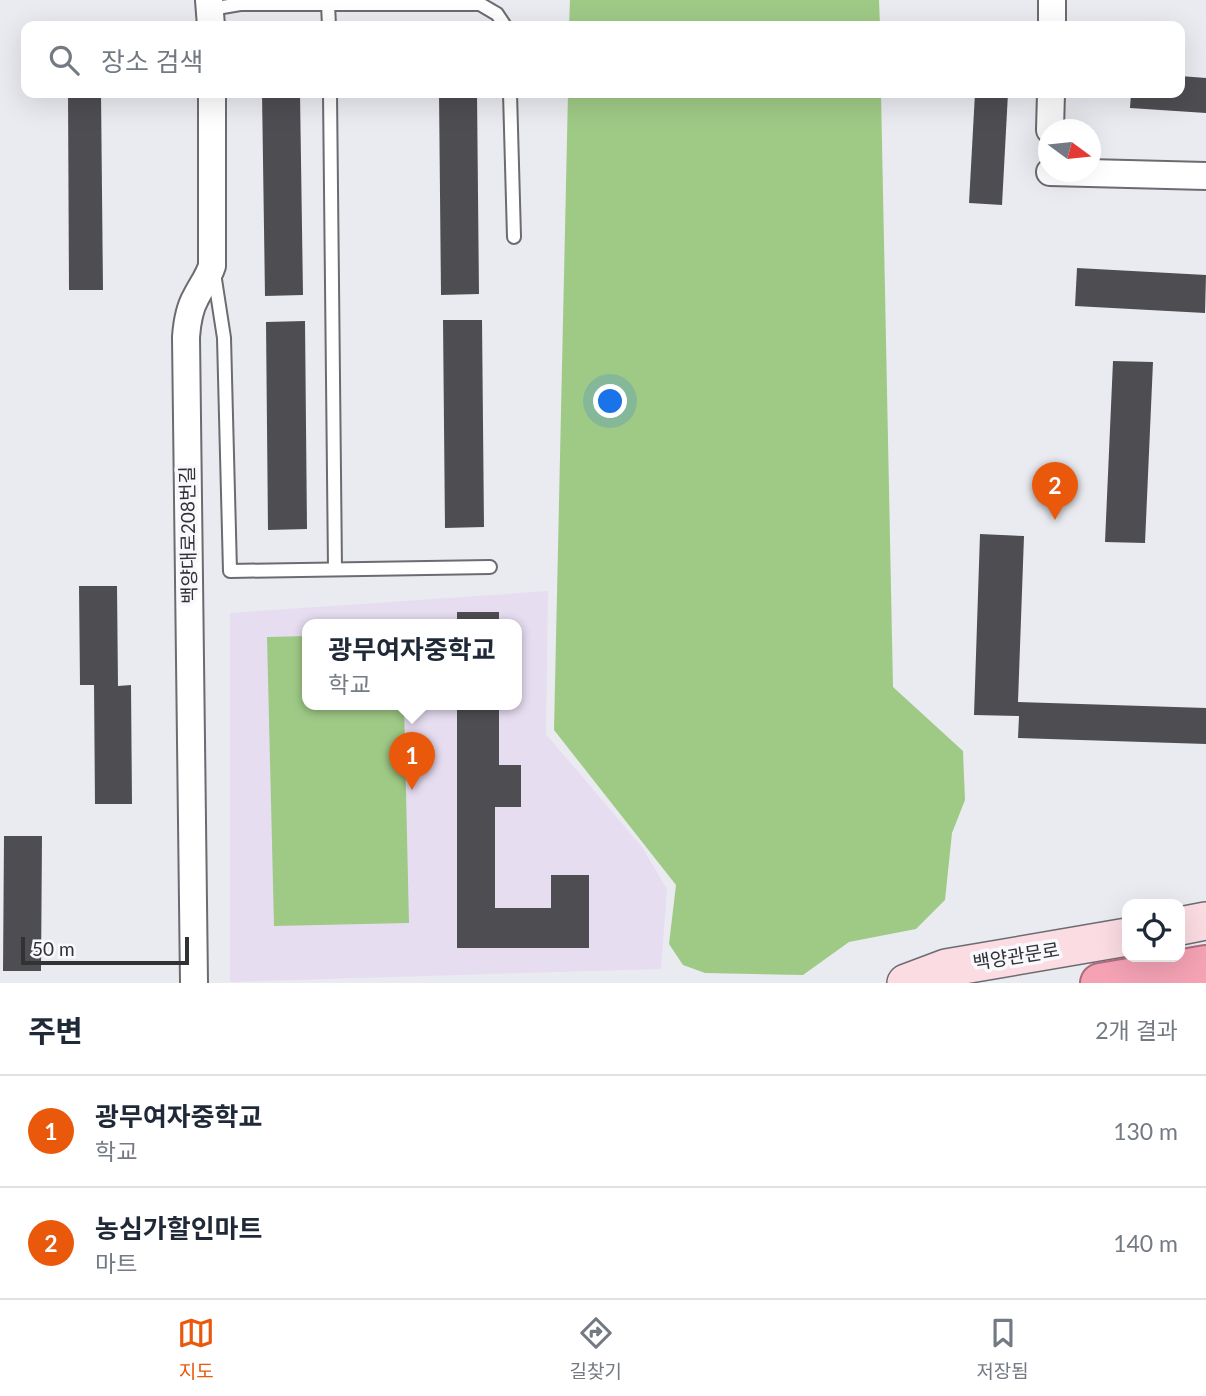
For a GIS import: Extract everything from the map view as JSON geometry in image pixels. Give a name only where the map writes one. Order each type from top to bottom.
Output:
[{"type":"highway","points":[[1100,983],[1206,965]]},
{"type":"main road","points":[[1185,925],[1206,921]]},
{"type":"main road","name":"백양관문로","points":[[906,983],[946,968],[1122,938]]},
{"type":"street","points":[[1052,0],[1052,21]]},
{"type":"street","name":"백양대로208번길","points":[[194,983],[186,337],[188,314],[196,295],[208,281],[212,266],[212,98]]},
{"type":"street","points":[[1050,119],[1051,98]]},
{"type":"street","points":[[1101,173],[1206,176]]},
{"type":"lane","points":[[211,12],[240,4],[480,4],[498,15],[502,21]]},
{"type":"lane","points":[[328,4],[329,21]]},
{"type":"lane","points":[[330,98],[335,569]]},
{"type":"lane","points":[[510,98],[514,237]]},
{"type":"lane","points":[[212,266],[225,338],[230,571],[490,567]]},
{"type":"shaded area","points":[[548,591],[546,734],[642,847],[667,889],[661,969],[230,982],[230,613]]},
{"type":"green space","points":[[570,0],[879,0],[880,21],[569,21]]},
{"type":"green space","points":[[568,98],[881,98],[893,687],[963,751],[965,800],[952,833],[945,900],[916,929],[849,942],[803,975],[705,973],[683,965],[669,944],[676,885],[554,730]]},
{"type":"green space","points":[[302,636],[302,710],[404,710],[409,923],[274,926],[267,637]]},
{"type":"building","points":[[1185,76],[1206,78],[1206,113],[1130,108],[1131,98],[1185,98]]},
{"type":"building","points":[[68,98],[101,98],[103,290],[69,290]]},
{"type":"building","points":[[262,98],[300,98],[303,295],[265,296]]},
{"type":"building","points":[[439,98],[477,98],[479,294],[441,295]]},
{"type":"building","points":[[975,98],[1008,98],[1002,205],[969,203]]},
{"type":"building","points":[[1077,268],[1206,275],[1205,313],[1075,306]]},
{"type":"building","points":[[443,320],[482,320],[484,527],[445,528]]},
{"type":"building","points":[[305,321],[307,529],[268,530],[266,322]]},
{"type":"building","points":[[1113,361],[1153,362],[1145,543],[1105,542]]},
{"type":"building","points":[[980,534],[1024,536],[1018,702],[1206,708],[1206,744],[1018,738],[1019,716],[974,715]]},
{"type":"building","points":[[79,586],[117,586],[118,686],[131,685],[132,804],[95,804],[94,685],[80,685]]},
{"type":"building","points":[[457,612],[499,612],[499,619],[457,619]]},
{"type":"building","points":[[457,710],[499,710],[499,765],[521,765],[521,807],[495,807],[495,908],[551,908],[551,875],[589,875],[589,948],[457,948]]},
{"type":"building","points":[[4,836],[42,836],[41,971],[3,971]]},
{"type":"place","name":"농심가할인마트","points":[[1055,520]]},
{"type":"place","name":"광무여자중학교","points":[[412,790]]}]
